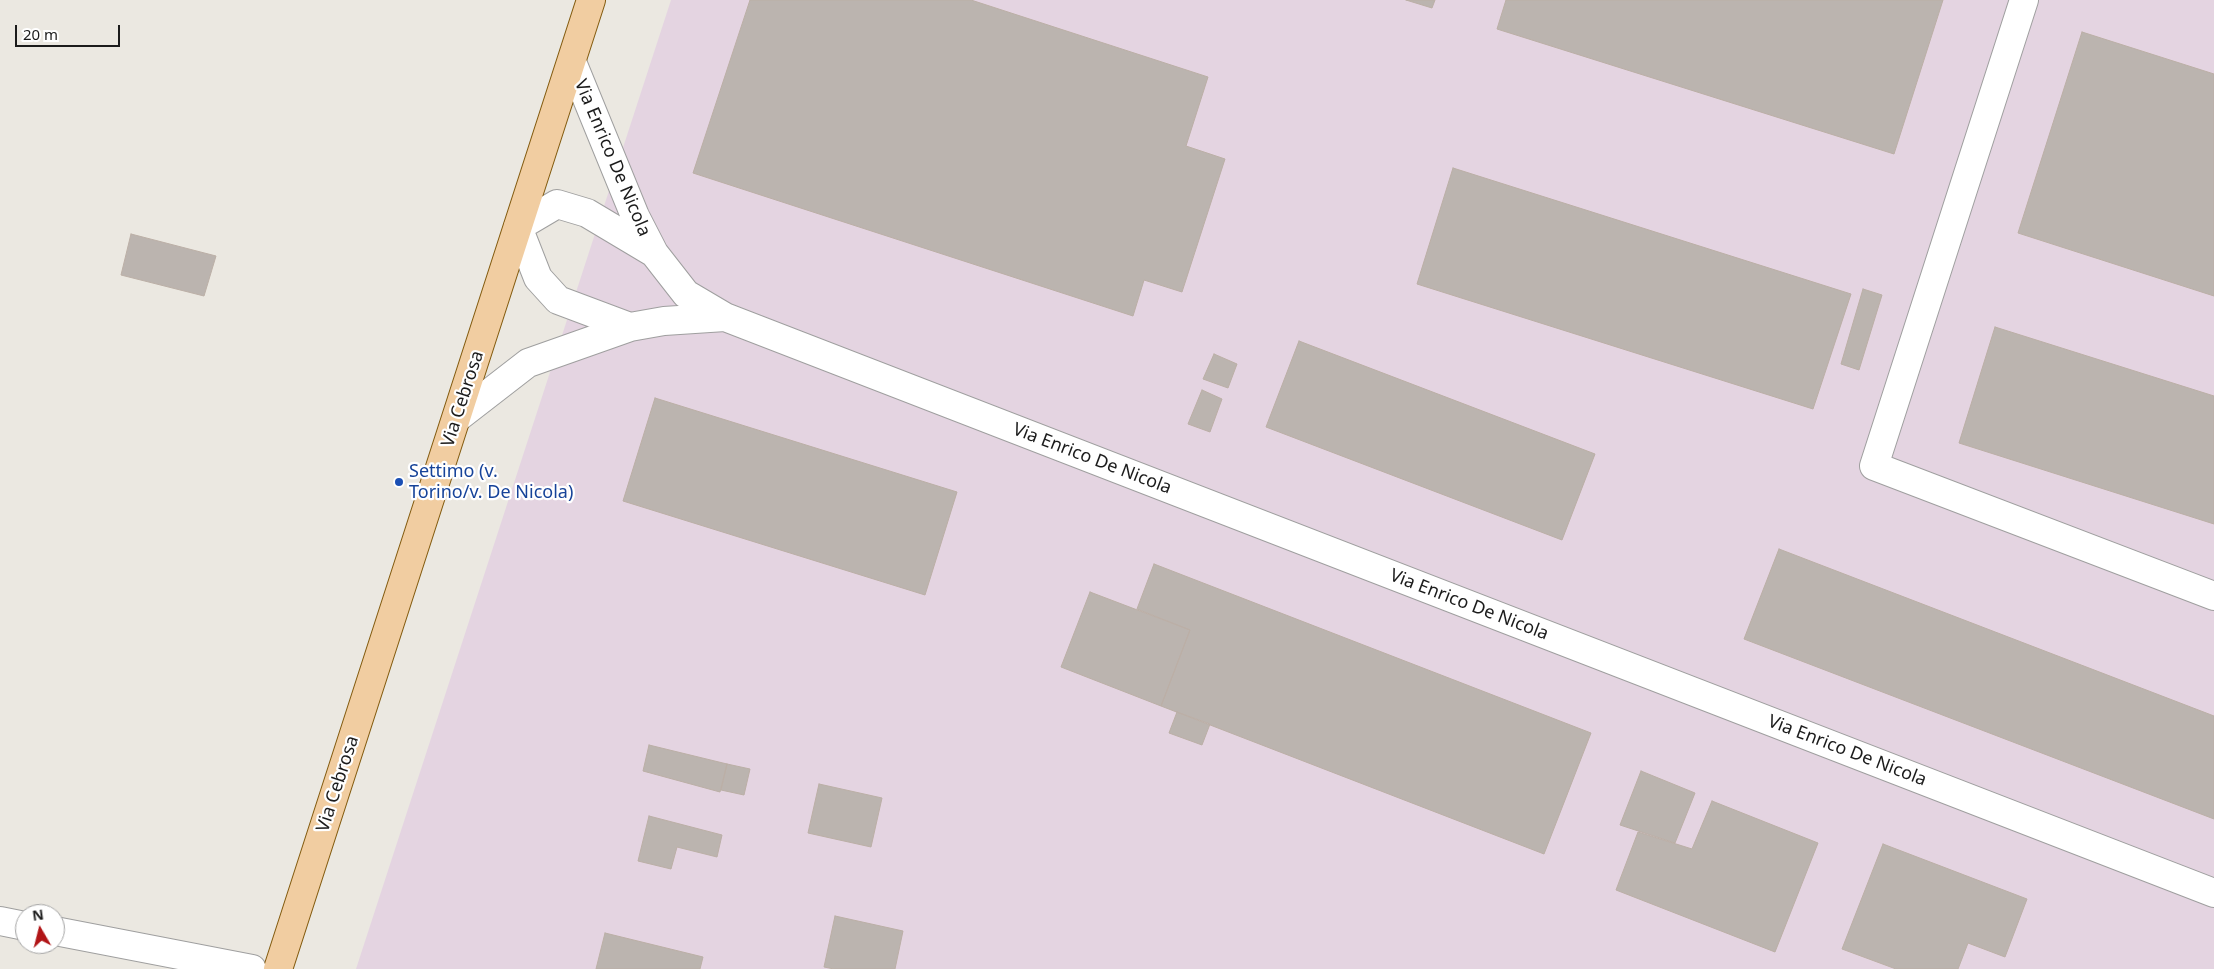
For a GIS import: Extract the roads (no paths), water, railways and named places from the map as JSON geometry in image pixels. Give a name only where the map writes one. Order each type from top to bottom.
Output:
[{"type":"main road","name":"Via Cebrosa","points":[[278,969],[591,0]]},
{"type":"street","points":[[2024,0],[1874,466],[2214,596]]},
{"type":"street","name":"Via Enrico De Nicola","points":[[572,62],[635,216],[654,254],[686,294],[724,317],[2214,893]]},
{"type":"street","name":"Via Enrico De Nicola","points":[[518,227],[557,204],[587,213],[654,254]]},
{"type":"street","points":[[518,227],[538,278],[558,300],[630,327]]},
{"type":"street","name":"Via Enrico De Nicola","points":[[457,418],[528,363],[630,327],[664,321],[724,317]]},
{"type":"street","points":[[0,921],[15,924]]},
{"type":"street","points":[[65,933],[252,969]]},
{"type":"place","name":"Settimo (v. Torino/v. De Nicola)","points":[[399,482]]}]
